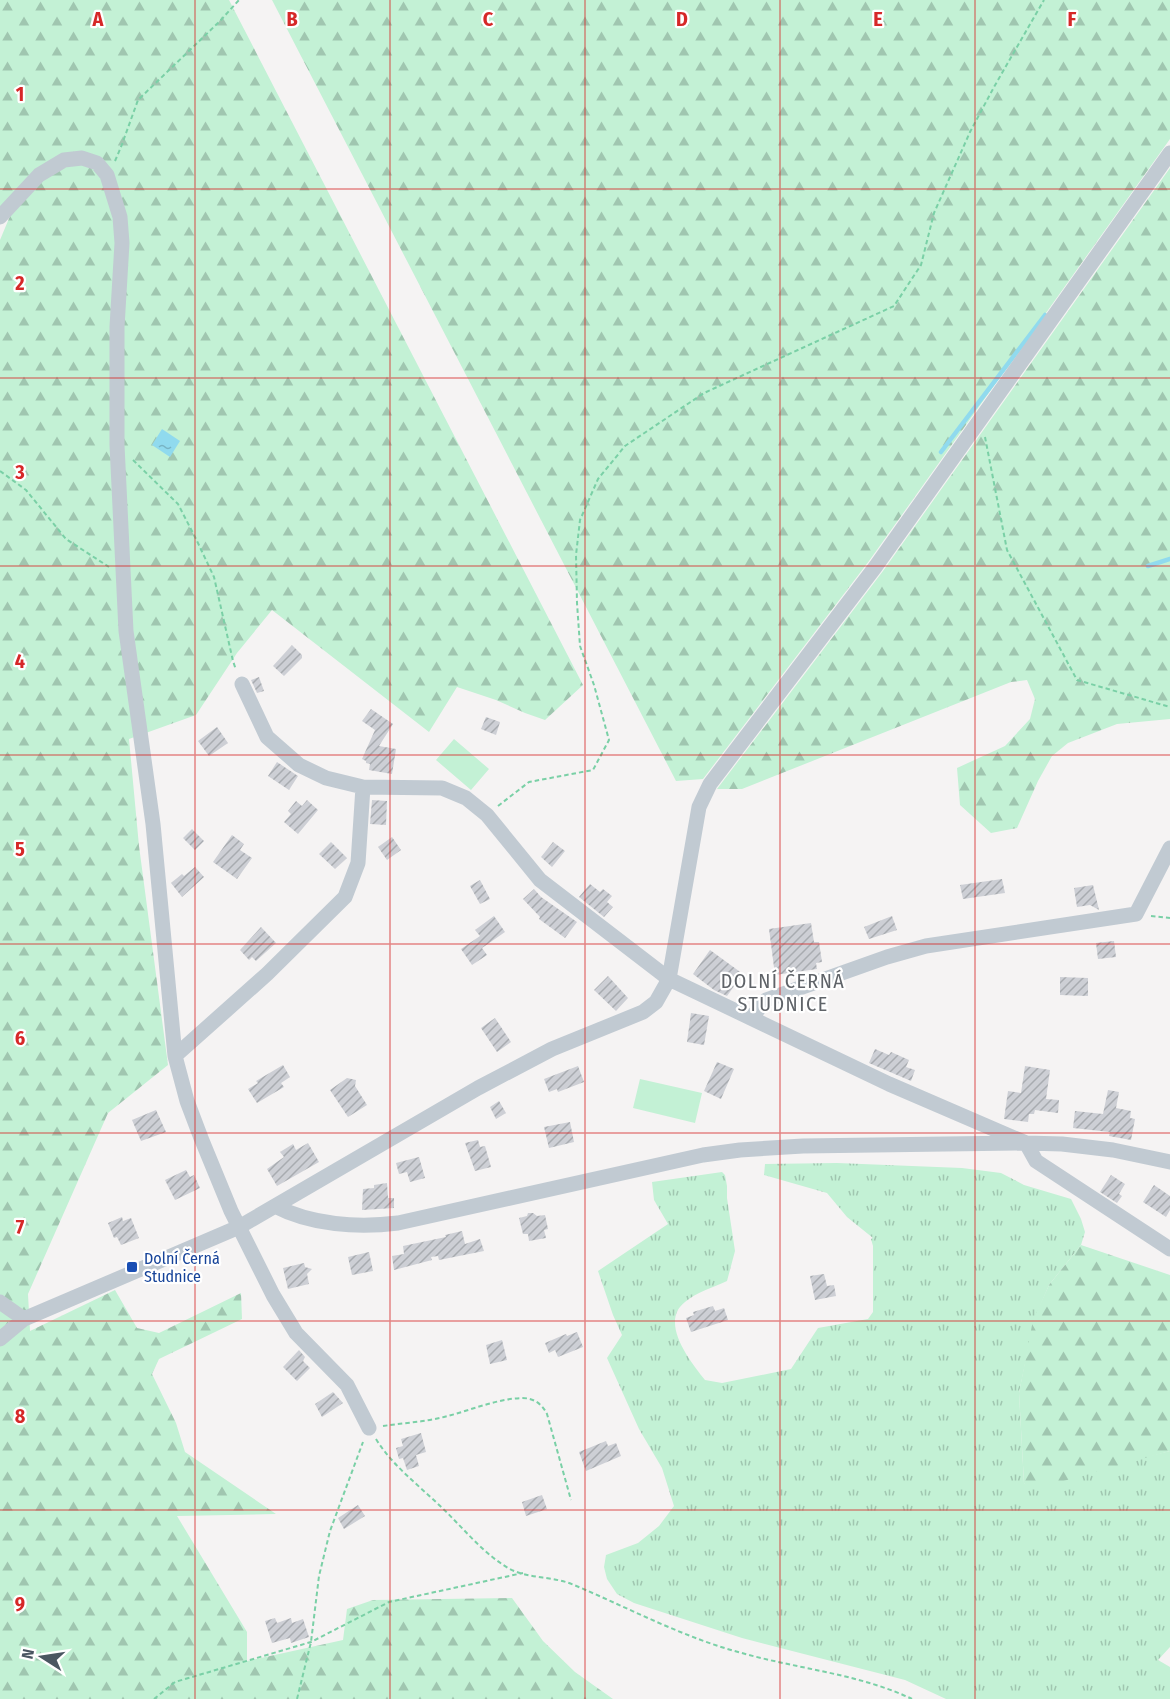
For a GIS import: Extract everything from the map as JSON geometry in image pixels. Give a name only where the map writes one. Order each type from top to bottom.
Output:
[{"type":"street","points":[[0,1339],[24,1319],[239,1227],[478,1088],[552,1049],[643,1012],[656,1002],[669,979],[699,807],[710,784],[876,566],[1170,153]]},
{"type":"street","points":[[0,217],[39,175],[64,160],[82,158],[97,163],[107,175],[120,217],[122,243],[117,327],[117,445],[126,631],[153,824],[175,1056],[187,1101],[239,1227],[273,1295],[296,1333],[346,1385],[369,1428]]},
{"type":"street","points":[[242,684],[267,737],[299,765],[326,777],[363,787],[441,788],[466,798],[487,815],[540,880],[669,979],[889,1084],[1026,1143],[1036,1161],[1170,1249]]},
{"type":"street","points":[[175,1056],[267,974],[345,897],[358,863],[363,787]]},
{"type":"street","points":[[751,1018],[766,1000],[926,946],[1136,914],[1170,848]]},
{"type":"street","points":[[275,1206],[303,1218],[378,1226],[703,1155],[802,1146],[1062,1144],[1113,1150],[1170,1162]]},
{"type":"street","points":[[0,1302],[24,1319]]},
{"type":"path","points":[[107,175],[122,147],[138,100],[239,0]]},
{"type":"path","points":[[487,815],[529,782],[593,770],[609,740],[594,685],[580,646],[577,603],[576,555],[580,520],[598,479],[625,446],[704,393],[894,306],[921,265],[934,213],[970,132],[1044,0]]},
{"type":"path","points":[[982,417],[1006,550],[1077,680],[1170,707]]},
{"type":"path","points":[[117,445],[178,504],[214,577],[233,661],[242,684]]},
{"type":"path","points":[[0,471],[26,490],[66,539],[123,577]]},
{"type":"path","points":[[1136,914],[1170,918]]},
{"type":"path","points":[[369,1428],[442,1418],[494,1403],[523,1398],[537,1401],[547,1414],[571,1500]]},
{"type":"path","points":[[369,1428],[391,1461],[440,1505],[491,1557],[512,1570],[572,1584],[740,1653],[857,1681],[912,1699]]},
{"type":"path","points":[[297,1699],[311,1642],[319,1576],[330,1531],[352,1467],[369,1428]]},
{"type":"path","points":[[154,1699],[175,1682],[311,1642],[389,1602],[526,1573]]},
{"type":"green space","points":[[0,0],[229,0],[583,685],[545,720],[457,687],[429,732],[272,610],[237,653],[196,715],[129,739],[139,846],[168,1065],[108,1113],[28,1294],[30,1331],[115,1290],[137,1328],[159,1333],[241,1293],[242,1319],[159,1359],[152,1374],[176,1423],[185,1452],[276,1514],[177,1516],[247,1632],[247,1661],[343,1640],[347,1609],[373,1600],[512,1598],[543,1641],[575,1672],[613,1699],[0,1699],[0,240],[10,216],[0,208]]},
{"type":"green space","points":[[272,0],[1170,0],[1170,139],[869,561],[703,779],[676,781]]},
{"type":"green space","points":[[1170,168],[1170,719],[1117,724],[1068,743],[1052,756],[1017,828],[991,833],[960,805],[957,768],[1005,746],[1030,719],[1035,699],[1027,680],[1011,682],[742,789],[717,789],[883,571]]},
{"type":"green space","points":[[454,739],[489,769],[471,790],[436,760]]},
{"type":"green space","points":[[640,1079],[702,1093],[695,1123],[633,1108]]},
{"type":"green space","points":[[837,1163],[962,1168],[1001,1173],[1024,1185],[1071,1199],[1085,1232],[1081,1245],[1049,1285],[1034,1320],[1019,1393],[1024,1483],[1028,1486],[1170,1451],[1170,1647],[1158,1660],[1170,1667],[1170,1699],[946,1699],[905,1680],[742,1638],[634,1603],[617,1594],[607,1579],[604,1567],[606,1555],[638,1543],[659,1526],[674,1506],[662,1468],[639,1429],[607,1358],[622,1335],[598,1271],[668,1224],[654,1200],[652,1182],[722,1172],[725,1175],[727,1186],[735,1251],[727,1281],[685,1302],[678,1310],[675,1320],[676,1330],[685,1352],[705,1380],[722,1383],[791,1369],[818,1328],[868,1319],[873,1312],[873,1246],[871,1239],[873,1238],[847,1217],[827,1193],[764,1175],[765,1164]]},
{"type":"green space","points":[[1081,1245],[1170,1275],[1170,1451],[1035,1489],[1027,1487],[1024,1483],[1019,1393],[1033,1320],[1049,1285]]},
{"type":"water","points":[[162,429],[180,441],[170,457],[152,445]]},
{"type":"building","points":[[292,645],[302,655],[302,658],[284,676],[273,666]]},
{"type":"building","points":[[259,677],[264,691],[257,693],[251,680]]},
{"type":"building","points":[[371,709],[393,724],[379,746],[396,749],[392,774],[369,770],[370,764],[362,759],[375,730],[362,721]]},
{"type":"building","points":[[486,717],[500,722],[496,735],[481,729]]},
{"type":"building","points":[[217,727],[228,743],[209,756],[198,741]]},
{"type":"building","points":[[277,762],[298,776],[289,790],[268,776]]},
{"type":"building","points":[[307,800],[318,810],[298,834],[284,822],[291,814],[288,811],[296,801],[302,806]]},
{"type":"building","points":[[372,800],[387,801],[386,825],[370,824]]},
{"type":"building","points":[[192,829],[204,841],[195,850],[183,838]]},
{"type":"building","points":[[232,835],[244,844],[240,850],[252,858],[237,879],[213,862]]},
{"type":"building","points":[[392,837],[401,850],[387,860],[378,847]]},
{"type":"building","points":[[331,842],[347,858],[335,869],[319,854]]},
{"type":"building","points":[[553,842],[565,851],[552,867],[541,857]]},
{"type":"building","points":[[195,867],[204,877],[182,897],[171,883]]},
{"type":"building","points":[[1002,879],[1005,893],[963,899],[960,885]]},
{"type":"building","points":[[480,880],[490,899],[480,904],[470,886]]},
{"type":"building","points":[[590,884],[600,892],[603,889],[612,896],[607,902],[613,907],[604,917],[579,897]]},
{"type":"building","points":[[1093,885],[1099,910],[1090,905],[1077,907],[1074,888]]},
{"type":"building","points":[[534,889],[541,897],[577,922],[565,938],[539,919],[540,917],[523,899]]},
{"type":"building","points":[[494,916],[505,932],[482,948],[487,955],[472,965],[461,949],[480,936],[475,930]]},
{"type":"building","points":[[892,916],[897,930],[869,939],[864,927]]},
{"type":"building","points":[[811,923],[814,942],[819,942],[822,962],[816,963],[817,969],[775,975],[769,929]]},
{"type":"building","points":[[261,927],[276,943],[256,961],[252,957],[249,960],[240,950]]},
{"type":"building","points":[[1114,941],[1116,957],[1098,959],[1096,943]]},
{"type":"building","points":[[710,950],[743,974],[727,996],[714,990],[693,974]]},
{"type":"building","points":[[608,976],[628,998],[616,1011],[594,990]]},
{"type":"building","points":[[1060,977],[1088,978],[1088,996],[1060,995]]},
{"type":"building","points":[[691,1013],[709,1016],[704,1045],[687,1042]]},
{"type":"building","points":[[495,1018],[511,1042],[497,1052],[481,1028]]},
{"type":"building","points":[[875,1049],[889,1055],[891,1052],[909,1060],[906,1067],[915,1070],[911,1081],[869,1063]]},
{"type":"building","points":[[717,1062],[734,1069],[721,1099],[704,1091]]},
{"type":"building","points":[[283,1065],[290,1077],[281,1083],[284,1087],[257,1103],[248,1089],[258,1083],[256,1081]]},
{"type":"building","points":[[578,1066],[584,1082],[558,1092],[557,1089],[549,1092],[544,1079]]},
{"type":"building","points":[[1025,1066],[1050,1070],[1046,1099],[1059,1100],[1058,1113],[1035,1110],[1034,1114],[1029,1114],[1028,1122],[1004,1119],[1008,1091],[1021,1093]]},
{"type":"building","points":[[347,1078],[356,1080],[355,1086],[367,1105],[348,1117],[330,1090]]},
{"type":"building","points":[[1108,1090],[1119,1092],[1116,1108],[1131,1111],[1130,1118],[1135,1119],[1131,1140],[1109,1136],[1110,1132],[1073,1128],[1075,1111],[1103,1114]]},
{"type":"building","points":[[499,1101],[506,1113],[496,1119],[490,1107]]},
{"type":"building","points":[[156,1110],[166,1132],[141,1141],[132,1120]]},
{"type":"building","points":[[570,1122],[574,1142],[549,1148],[544,1127]]},
{"type":"building","points":[[478,1140],[480,1147],[485,1146],[491,1167],[475,1171],[465,1143]]},
{"type":"building","points":[[308,1143],[319,1162],[277,1186],[267,1169],[284,1157],[280,1152],[293,1144],[296,1150]]},
{"type":"building","points":[[419,1157],[425,1178],[410,1182],[407,1172],[399,1174],[396,1163]]},
{"type":"building","points":[[186,1170],[190,1177],[194,1175],[200,1188],[175,1200],[165,1180]]},
{"type":"building","points":[[1111,1175],[1125,1184],[1119,1194],[1122,1196],[1117,1203],[1100,1192]]},
{"type":"building","points":[[387,1183],[388,1198],[394,1198],[394,1208],[362,1210],[363,1189]]},
{"type":"building","points":[[1154,1185],[1170,1196],[1170,1210],[1166,1217],[1143,1202]]},
{"type":"building","points":[[528,1213],[537,1216],[545,1215],[548,1229],[544,1230],[546,1238],[529,1241],[528,1234],[523,1234],[519,1218],[527,1216]]},
{"type":"building","points":[[122,1217],[123,1221],[131,1218],[139,1238],[121,1245],[117,1237],[114,1238],[108,1223]]},
{"type":"building","points":[[462,1231],[465,1244],[480,1239],[484,1251],[439,1260],[438,1256],[431,1257],[432,1260],[394,1270],[392,1256],[404,1254],[403,1246],[446,1237],[445,1235]]},
{"type":"building","points":[[369,1252],[373,1271],[352,1275],[348,1257]]},
{"type":"building","points":[[304,1263],[305,1267],[312,1269],[307,1274],[309,1284],[288,1289],[283,1268]]},
{"type":"building","points":[[824,1274],[827,1286],[834,1285],[836,1296],[815,1300],[810,1276]]},
{"type":"building","points":[[713,1306],[715,1311],[724,1308],[728,1320],[691,1332],[686,1318],[694,1315],[693,1312]]},
{"type":"building","points":[[577,1332],[583,1347],[558,1357],[555,1350],[549,1353],[545,1343]]},
{"type":"building","points":[[502,1340],[507,1360],[490,1364],[486,1345]]},
{"type":"building","points":[[299,1350],[305,1357],[303,1361],[310,1368],[297,1381],[283,1367]]},
{"type":"building","points":[[333,1392],[343,1403],[322,1417],[315,1404]]},
{"type":"building","points":[[421,1433],[426,1452],[416,1455],[419,1466],[407,1470],[403,1458],[399,1459],[396,1448],[403,1446],[401,1439]]},
{"type":"building","points":[[606,1441],[608,1446],[616,1443],[621,1456],[586,1471],[579,1452]]},
{"type":"building","points":[[542,1495],[547,1509],[526,1516],[522,1502]]},
{"type":"building","points":[[358,1505],[365,1516],[344,1529],[338,1518]]},
{"type":"building","points":[[275,1618],[277,1623],[291,1618],[292,1623],[303,1619],[309,1637],[291,1643],[290,1638],[272,1643],[265,1621]]},
{"type":"waterway","points":[[941,452],[1045,315]]},
{"type":"waterway","points":[[1148,566],[1170,559]]},
{"type":"place","name":"Dolní Černá Studnice","points":[[132,1267]]},
{"type":"district","name":"DOLNÍ ČERNÁ STUDNICE","points":[[783,992]]}]
